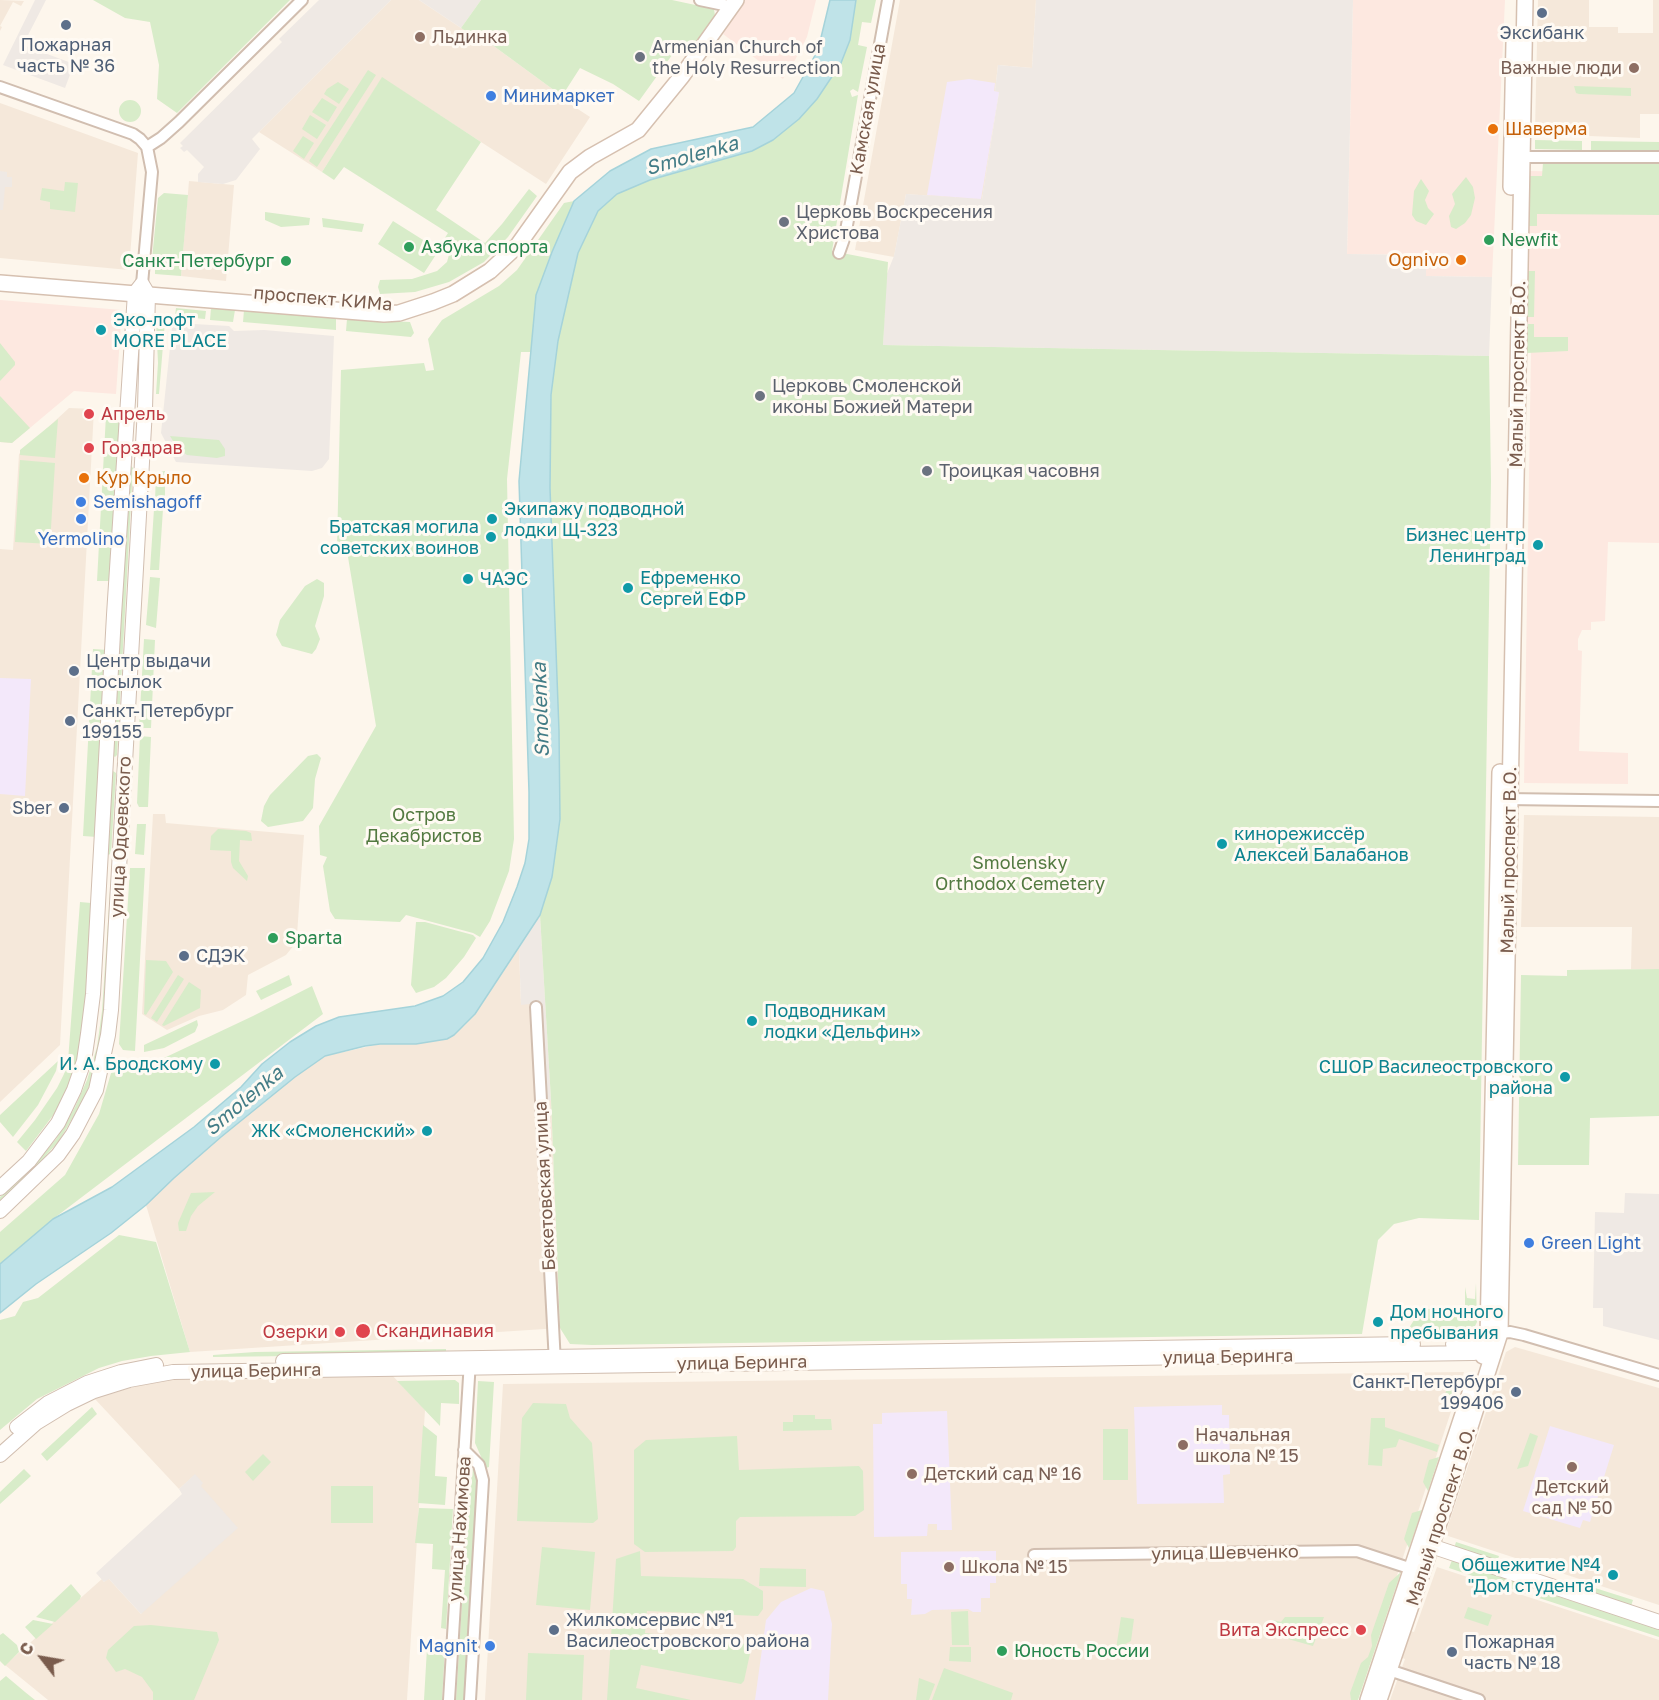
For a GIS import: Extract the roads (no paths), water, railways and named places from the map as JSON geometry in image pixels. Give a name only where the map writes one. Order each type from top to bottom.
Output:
[{"type":"main road","name":"Малый проспект В.О.","points":[[1368,1700],[1385,1669],[1491,1340],[1505,799],[1517,157],[1515,0]]},
{"type":"main road","name":"Малый проспект В.О.","points":[[1517,157],[1525,0]]},
{"type":"main road","name":"проспект КИМа","points":[[0,283],[412,308],[453,294],[505,259],[570,172],[590,157],[629,136],[648,120],[733,5]]},
{"type":"main road","name":"проспект КИМа","points":[[0,274],[142,291]]},
{"type":"main road","name":"Малый проспект В.О.","points":[[1378,1700],[1412,1569],[1426,1545],[1491,1340]]},
{"type":"street","points":[[0,87],[133,134],[147,147],[179,122],[302,0]]},
{"type":"street","points":[[699,0],[733,5]]},
{"type":"street","name":"Камская улица","points":[[839,253],[845,236],[888,0]]},
{"type":"street","name":"улица Одоевского","points":[[0,1188],[29,1161],[58,1124],[74,1090],[84,1061],[93,994],[124,459],[152,172],[147,147]]},
{"type":"street","points":[[1517,157],[1659,157]]},
{"type":"street","name":"улица Одоевского","points":[[0,1211],[58,1155],[73,1134],[96,1090],[111,1010],[142,461],[142,291]]},
{"type":"street","points":[[124,459],[142,461]]},
{"type":"street","points":[[105,764],[125,765]]},
{"type":"street","points":[[1505,799],[1659,801]]},
{"type":"street","name":"Бекетовская улица","points":[[536,1007],[554,1361]]},
{"type":"street","name":"улица Беринга","points":[[0,1455],[27,1430],[56,1410],[94,1391],[142,1376],[173,1372],[554,1361],[1462,1344],[1491,1340],[1510,1332],[1659,1375]]},
{"type":"street","name":"улица Беринга","points":[[0,1442],[37,1411],[65,1394],[104,1376],[138,1368],[171,1363],[205,1362],[470,1363]]},
{"type":"street","name":"улица Нахимова","points":[[449,1700],[470,1363]]},
{"type":"street","points":[[464,1450],[479,1465],[483,1480],[470,1700]]},
{"type":"street","points":[[1426,1545],[1659,1622]]},
{"type":"street","name":"улица Шевченко","points":[[1034,1555],[1357,1551],[1412,1569]]},
{"type":"street","points":[[1385,1669],[1479,1700]]},
{"type":"water","name":"Smolenka","points":[[830,0],[856,0],[850,40],[841,63],[817,99],[799,119],[773,140],[752,151],[650,180],[617,194],[598,211],[578,253],[558,341],[551,395],[550,488],[560,819],[552,877],[540,915],[475,1014],[454,1035],[447,1039],[416,1044],[365,1046],[325,1056],[295,1077],[221,1137],[146,1205],[111,1233],[36,1284],[0,1313],[0,1264],[53,1219],[112,1187],[194,1127],[241,1087],[262,1064],[290,1042],[316,1026],[339,1017],[415,1006],[443,996],[463,982],[483,958],[503,922],[517,887],[525,863],[529,839],[519,481],[536,295],[574,201],[610,171],[651,149],[753,127],[794,93],[818,50]]},
{"type":"place","name":"Эксибанк","points":[[1542,13]]},
{"type":"place","name":"Пожарная часть № 36","points":[[66,25]]},
{"type":"place","name":"Льдинка","points":[[420,37]]},
{"type":"place","name":"Armenian Church of the Holy Resurrection","points":[[640,57]]},
{"type":"place","name":"Важные люди","points":[[1634,68]]},
{"type":"place","name":"Минимаркет","points":[[491,96]]},
{"type":"place","name":"Шаверма","points":[[1493,129]]},
{"type":"place","name":"Церковь Воскресения Христова","points":[[784,222]]},
{"type":"place","name":"Newfit","points":[[1489,240]]},
{"type":"place","name":"Азбука спорта","points":[[409,247]]},
{"type":"place","name":"Ognivo","points":[[1461,260]]},
{"type":"place","name":"Санкт-Петербург","points":[[286,261]]},
{"type":"place","name":"Эко-лофт MORE PLACE","points":[[101,330]]},
{"type":"place","name":"Церковь Смоленской иконы Божией Матери","points":[[760,396]]},
{"type":"place","name":"Апрель","points":[[89,414]]},
{"type":"place","name":"Горздрав","points":[[89,448]]},
{"type":"place","name":"Троицкая часовня","points":[[927,471]]},
{"type":"place","name":"Кур Крыло","points":[[84,478]]},
{"type":"place","name":"Semishagoff","points":[[81,502]]},
{"type":"place","name":"Yermolino","points":[[81,519]]},
{"type":"place","name":"Экипажу подводной лодки Щ-323","points":[[492,519]]},
{"type":"place","name":"Братская могила советских воинов","points":[[491,537]]},
{"type":"place","name":"Бизнес центр Ленинград","points":[[1538,545]]},
{"type":"place","name":"ЧАЭС","points":[[468,579]]},
{"type":"place","name":"Ефременко Сергей ЕФР","points":[[628,588]]},
{"type":"place","name":"Центр выдачи посылок","points":[[74,671]]},
{"type":"place","name":"Санкт-Петербург 199155","points":[[70,721]]},
{"type":"place","name":"Sber","points":[[64,808]]},
{"type":"place","name":"кинорежиссёр Алексей Балабанов","points":[[1222,844]]},
{"type":"place","name":"Sparta","points":[[273,938]]},
{"type":"place","name":"СДЭК","points":[[184,956]]},
{"type":"place","name":"Подводникам лодки «Дельфин»","points":[[752,1021]]},
{"type":"place","name":"И. А. Бродскому","points":[[215,1064]]},
{"type":"place","name":"СШОР Василеостровского района","points":[[1565,1077]]},
{"type":"place","name":"ЖК «Смоленский»","points":[[427,1131]]},
{"type":"place","name":"Green Light","points":[[1529,1243]]},
{"type":"place","name":"Дом ночного пребывания","points":[[1378,1322]]},
{"type":"place","name":"Скандинавия","points":[[363,1331]]},
{"type":"place","name":"Озерки","points":[[340,1332]]},
{"type":"place","name":"Санкт-Петербург 199406","points":[[1516,1392]]},
{"type":"place","name":"Начальная школа № 15","points":[[1183,1445]]},
{"type":"place","name":"Детский сад № 50","points":[[1572,1467]]},
{"type":"place","name":"Детский сад № 16","points":[[912,1474]]},
{"type":"place","name":"Школа № 15","points":[[949,1567]]},
{"type":"place","name":"Общежитие №4 \"Дом студента\"","points":[[1613,1575]]},
{"type":"place","name":"Жилкомсервис №1 Василеостровского района","points":[[554,1630]]},
{"type":"place","name":"Вита Экспресс","points":[[1361,1630]]},
{"type":"place","name":"Magnit","points":[[490,1646]]},
{"type":"place","name":"Юность России","points":[[1002,1651]]},
{"type":"place","name":"Пожарная часть № 18","points":[[1452,1652]]},
{"type":"park label","name":"Остров Декабристов","points":[[424,825]]},
{"type":"park label","name":"Smolensky Orthodox Cemetery","points":[[1020,873]]}]
